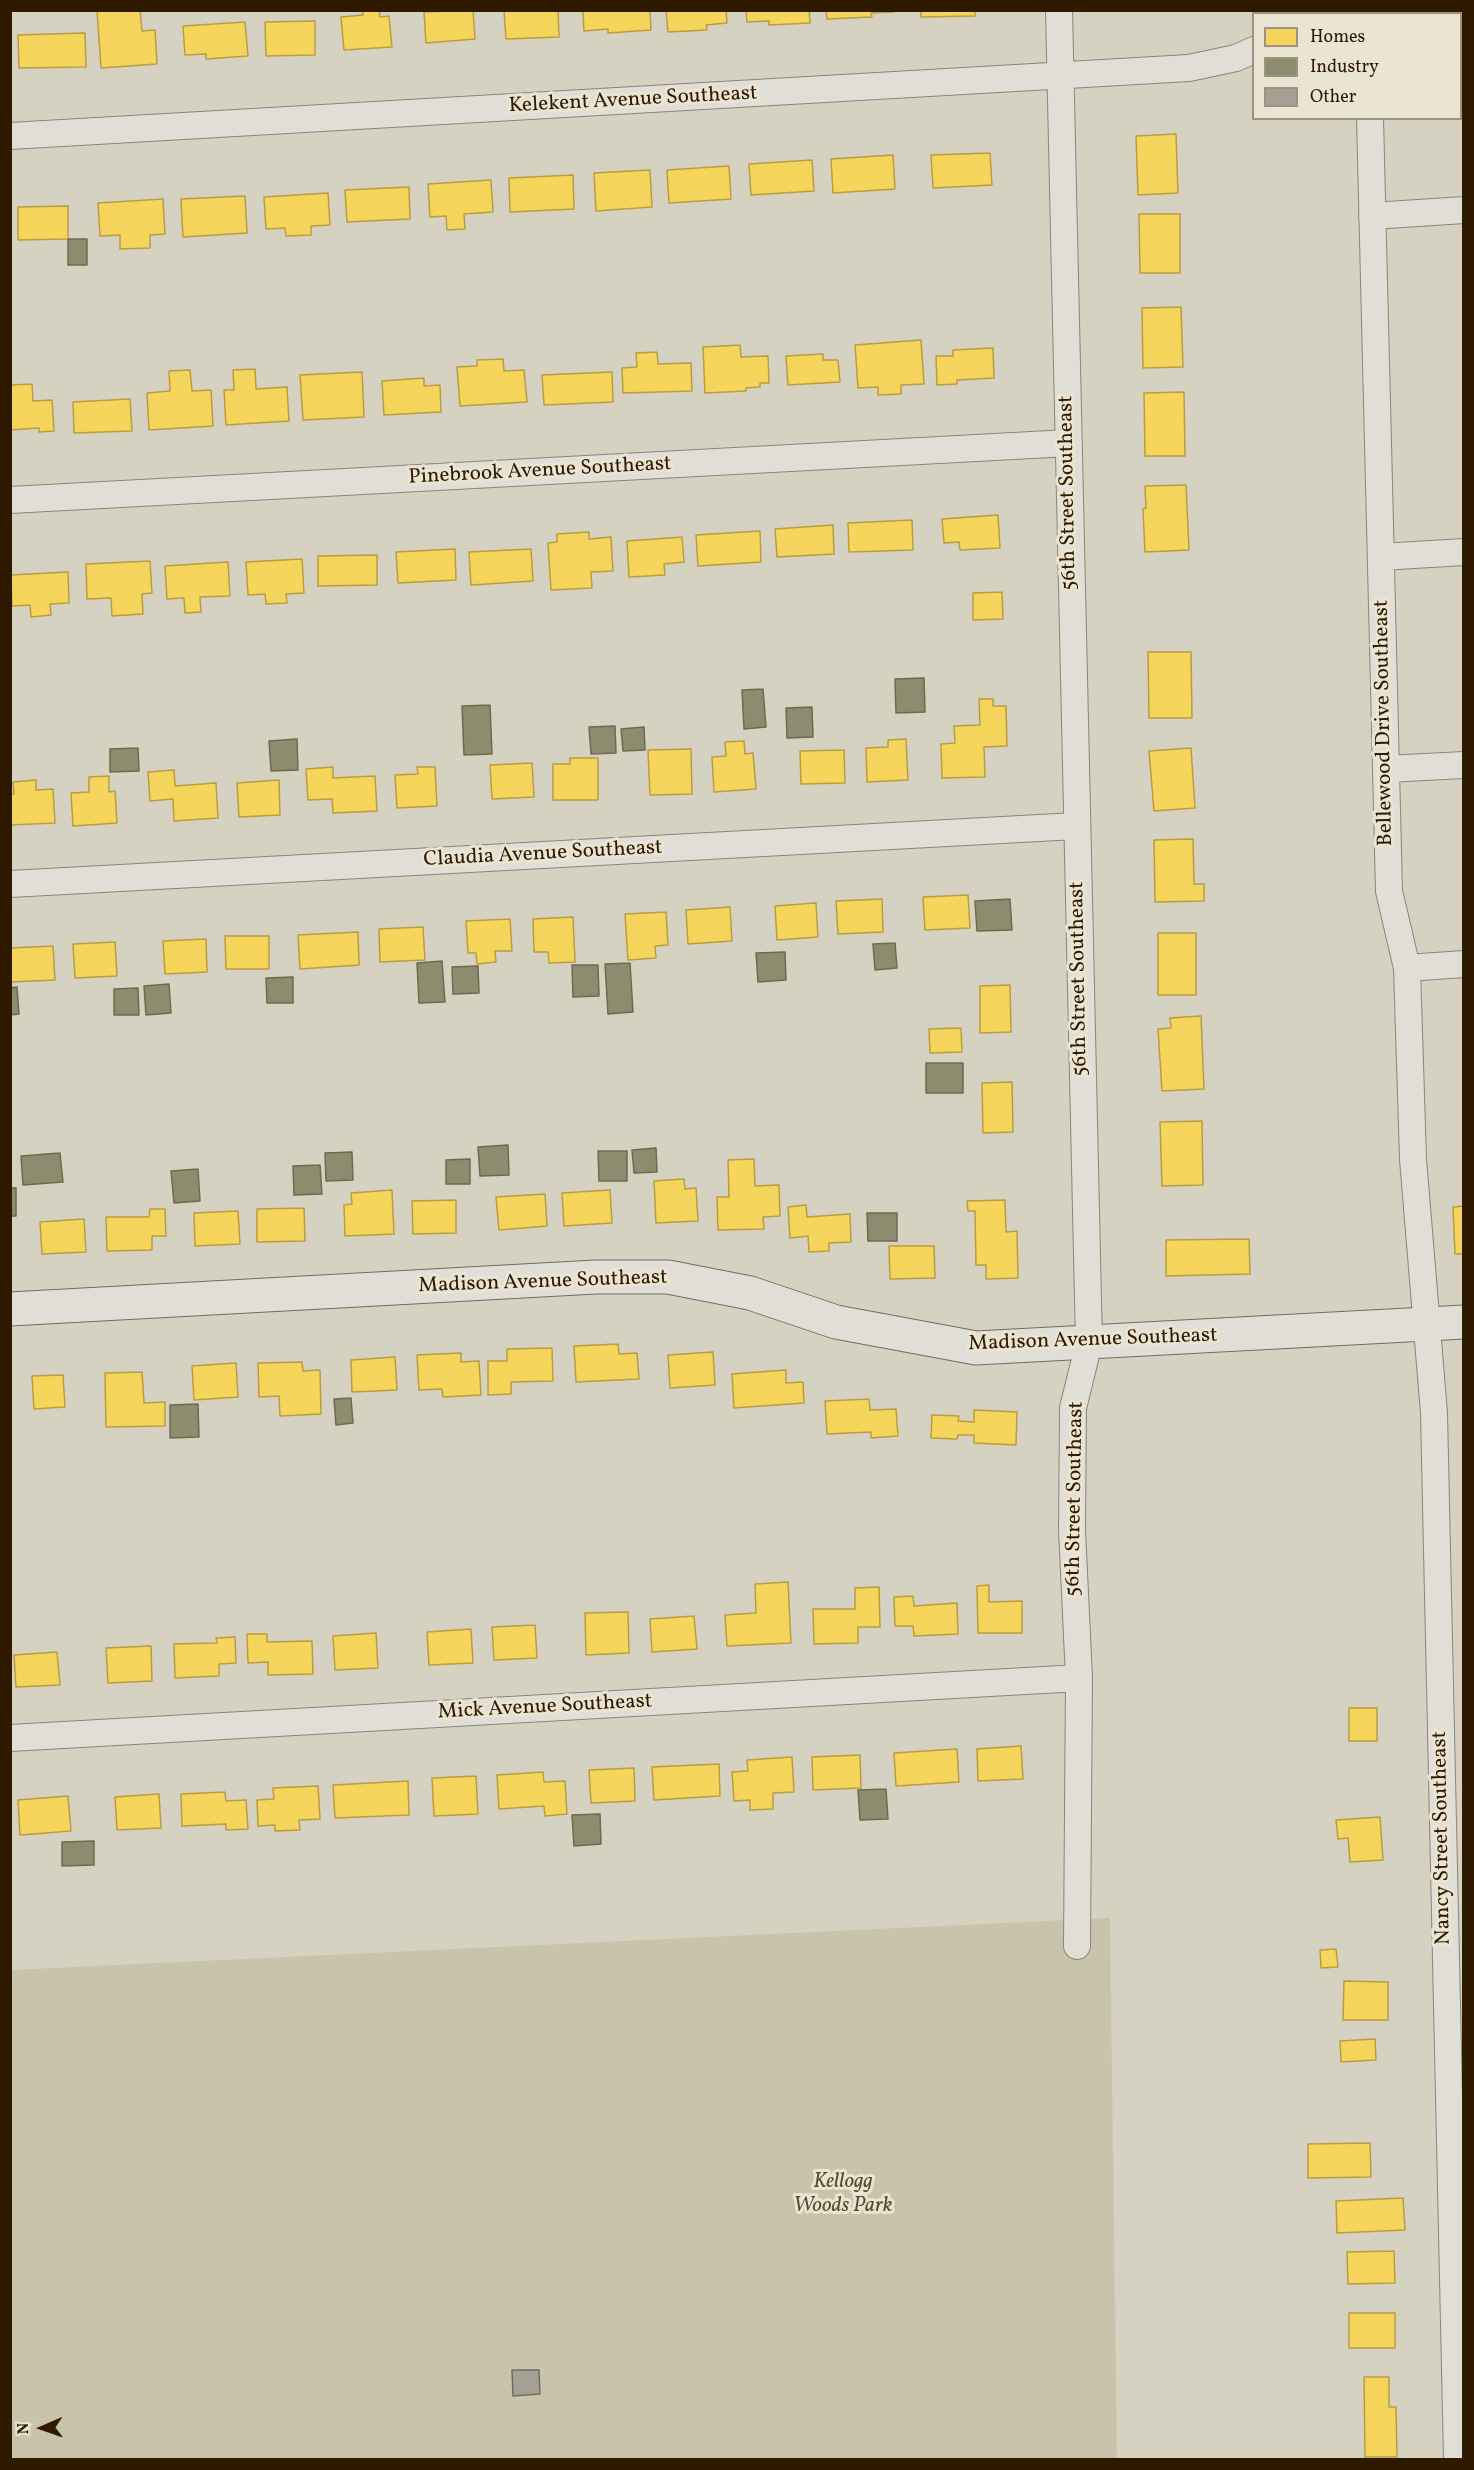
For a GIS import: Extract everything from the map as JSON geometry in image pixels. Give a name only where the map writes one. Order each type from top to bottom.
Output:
[{"type":"street","name":"56th Street Southeast","points":[[1059,10],[1089,1343],[1073,1408],[1072,1530],[1079,1678],[1077,1946]]},
{"type":"street","name":"Kelekent Avenue Southeast","points":[[10,136],[1189,68],[1236,58],[1252,51]]},
{"type":"street","name":"Bellewood Drive Southeast","points":[[1370,120],[1389,891],[1407,968],[1413,1159],[1425,1324]]},
{"type":"street","points":[[1372,216],[1464,210]]},
{"type":"street","name":"Pinebrook Avenue Southeast","points":[[10,500],[1069,443]]},
{"type":"street","points":[[1381,557],[1464,552]]},
{"type":"street","points":[[1386,769],[1464,765]]},
{"type":"street","name":"Claudia Avenue Southeast","points":[[10,884],[1076,826]]},
{"type":"street","points":[[1407,968],[1464,964]]},
{"type":"street","name":"Madison Avenue Southeast","points":[[10,1309],[596,1277],[668,1277],[750,1293],[836,1322],[976,1348],[1464,1322]]},
{"type":"street","name":"Nancy Street Southeast","points":[[1425,1324],[1434,1413],[1457,2460]]},
{"type":"street","name":"Mick Avenue Southeast","points":[[10,1738],[1079,1678]]},
{"type":"green space","name":"Kellogg Woods Park","points":[[1110,1918],[1117,2459],[11,2459],[10,1970]]},
{"type":"building: Homes","points":[[97,10],[140,10],[142,31],[155,30],[157,64],[101,68]]},
{"type":"building: Homes","points":[[362,10],[379,10],[380,17],[389,16],[392,47],[344,50],[341,17],[363,15]]},
{"type":"building: Homes","points":[[473,10],[475,39],[426,43],[424,12]]},
{"type":"building: Homes","points":[[504,10],[558,10],[559,37],[506,39]]},
{"type":"building: Homes","points":[[583,10],[650,10],[651,30],[608,33],[608,29],[584,31]]},
{"type":"building: Homes","points":[[666,10],[726,10],[727,23],[706,25],[707,30],[668,32]]},
{"type":"building: Homes","points":[[746,10],[809,10],[810,23],[769,25],[769,21],[747,22]]},
{"type":"building: Homes","points":[[826,10],[894,10],[894,12],[871,13],[872,17],[827,19]]},
{"type":"building: Homes","points":[[921,10],[975,10],[975,16],[921,17]]},
{"type":"building: Homes","points":[[315,21],[315,55],[266,56],[265,22]]},
{"type":"building: Homes","points":[[245,22],[248,56],[206,59],[206,54],[185,55],[183,26]]},
{"type":"building: Homes","points":[[85,33],[86,67],[19,68],[18,35]]},
{"type":"building: Homes","points":[[1176,134],[1178,193],[1138,195],[1136,136]]},
{"type":"building: Homes","points":[[990,153],[992,185],[933,188],[931,155]]},
{"type":"building: Homes","points":[[893,155],[895,189],[833,193],[831,159]]},
{"type":"building: Homes","points":[[812,160],[814,191],[751,195],[749,164]]},
{"type":"building: Homes","points":[[729,166],[731,199],[669,203],[667,170]]},
{"type":"building: Homes","points":[[650,170],[652,207],[596,211],[594,173]]},
{"type":"building: Homes","points":[[573,175],[574,209],[510,212],[509,178]]},
{"type":"building: Homes","points":[[491,180],[493,212],[464,214],[465,229],[447,230],[446,216],[430,217],[428,184]]},
{"type":"building: Homes","points":[[409,187],[410,219],[347,222],[345,190]]},
{"type":"building: Homes","points":[[328,193],[330,225],[311,226],[311,235],[286,236],[285,228],[266,229],[264,197]]},
{"type":"building: Homes","points":[[245,196],[247,233],[183,237],[181,199]]},
{"type":"building: Homes","points":[[163,199],[165,234],[150,235],[150,248],[120,249],[120,235],[100,236],[98,203]]},
{"type":"building: Homes","points":[[68,206],[68,239],[18,240],[18,207]]},
{"type":"building: Homes","points":[[1139,214],[1180,214],[1180,273],[1140,273]]},
{"type":"building: Homes","points":[[1181,307],[1183,367],[1143,368],[1142,308]]},
{"type":"building: Homes","points":[[921,340],[924,384],[901,385],[901,394],[878,395],[878,387],[858,388],[855,345]]},
{"type":"building: Homes","points":[[740,345],[741,357],[768,356],[769,383],[760,383],[760,387],[746,388],[746,391],[705,393],[703,347]]},
{"type":"building: Homes","points":[[993,348],[994,378],[957,380],[957,384],[937,385],[936,356],[953,356],[953,350]]},
{"type":"building: Homes","points":[[657,352],[658,364],[691,363],[692,391],[623,393],[622,368],[637,367],[636,353]]},
{"type":"building: Homes","points":[[823,354],[823,360],[838,360],[840,382],[788,385],[786,356]]},
{"type":"building: Homes","points":[[503,359],[504,371],[524,370],[527,402],[460,406],[457,367],[477,366],[477,360]]},
{"type":"building: Homes","points":[[255,369],[256,389],[287,387],[289,421],[226,425],[224,390],[234,390],[233,370]]},
{"type":"building: Homes","points":[[190,370],[192,391],[211,390],[213,426],[149,430],[147,393],[170,391],[169,371]]},
{"type":"building: Homes","points":[[362,372],[364,417],[303,420],[300,375]]},
{"type":"building: Homes","points":[[612,372],[613,402],[544,405],[542,375]]},
{"type":"building: Homes","points":[[424,378],[424,386],[440,385],[441,412],[384,415],[382,381]]},
{"type":"building: Homes","points":[[32,384],[33,401],[52,400],[54,431],[39,432],[39,428],[10,430],[10,385]]},
{"type":"building: Homes","points":[[1184,392],[1185,456],[1145,456],[1144,393]]},
{"type":"building: Homes","points":[[130,399],[132,431],[74,433],[73,402]]},
{"type":"building: Homes","points":[[1186,485],[1189,550],[1145,552],[1143,509],[1146,508],[1145,486]]},
{"type":"building: Homes","points":[[998,515],[1000,548],[960,550],[959,542],[944,543],[942,519]]},
{"type":"building: Homes","points":[[912,520],[913,550],[849,552],[848,523]]},
{"type":"building: Homes","points":[[833,525],[834,554],[777,557],[775,529]]},
{"type":"building: Homes","points":[[760,531],[761,562],[698,566],[696,535]]},
{"type":"building: Homes","points":[[589,532],[589,539],[611,537],[613,571],[591,572],[592,588],[551,590],[548,543],[557,542],[557,534]]},
{"type":"building: Homes","points":[[682,537],[684,562],[664,564],[665,575],[629,577],[627,541]]},
{"type":"building: Homes","points":[[455,549],[456,580],[398,583],[396,552]]},
{"type":"building: Homes","points":[[531,549],[533,581],[471,585],[469,552]]},
{"type":"building: Homes","points":[[377,555],[377,585],[318,586],[318,556]]},
{"type":"building: Homes","points":[[302,559],[304,593],[286,594],[287,603],[266,604],[265,594],[248,595],[246,562]]},
{"type":"building: Homes","points":[[150,561],[152,593],[142,594],[143,614],[112,616],[111,598],[87,599],[86,564]]},
{"type":"building: Homes","points":[[228,562],[230,596],[200,597],[201,612],[185,613],[184,598],[167,599],[165,566]]},
{"type":"building: Homes","points":[[68,572],[69,603],[50,604],[51,615],[31,617],[30,605],[12,606],[11,575]]},
{"type":"building: Homes","points":[[1002,592],[1003,619],[973,620],[973,593]]},
{"type":"building: Homes","points":[[1148,652],[1191,652],[1192,718],[1149,718]]},
{"type":"building: Homes","points":[[979,699],[993,699],[993,706],[1006,706],[1007,746],[984,747],[985,777],[942,778],[941,744],[955,743],[954,726],[980,725]]},
{"type":"building: Homes","points":[[906,739],[908,780],[867,782],[866,748],[888,747],[888,740]]},
{"type":"building: Homes","points":[[744,741],[745,754],[753,753],[756,789],[714,792],[712,757],[726,756],[725,742]]},
{"type":"building: Homes","points":[[1191,748],[1195,808],[1154,811],[1149,751]]},
{"type":"building: Homes","points":[[691,749],[692,794],[650,795],[648,750]]},
{"type":"building: Homes","points":[[844,750],[845,783],[801,784],[800,751]]},
{"type":"building: Homes","points":[[570,758],[598,758],[598,800],[553,800],[553,764],[570,764]]},
{"type":"building: Homes","points":[[532,763],[534,797],[492,799],[490,765]]},
{"type":"building: Homes","points":[[333,767],[333,778],[375,776],[377,811],[333,813],[332,799],[308,800],[306,769]]},
{"type":"building: Homes","points":[[417,767],[435,767],[437,806],[397,808],[395,775],[418,774]]},
{"type":"building: Homes","points":[[174,770],[175,786],[216,783],[218,818],[174,821],[173,799],[150,801],[148,772]]},
{"type":"building: Homes","points":[[109,776],[109,792],[115,791],[117,823],[73,826],[71,793],[89,792],[89,777]]},
{"type":"building: Homes","points":[[36,780],[36,790],[53,789],[55,823],[11,825],[10,794],[14,794],[13,782]]},
{"type":"building: Homes","points":[[279,780],[280,815],[239,817],[237,783]]},
{"type":"building: Homes","points":[[1193,839],[1194,884],[1204,884],[1204,901],[1155,902],[1154,840]]},
{"type":"building: Homes","points":[[968,895],[970,928],[925,930],[923,897]]},
{"type":"building: Homes","points":[[882,899],[883,932],[838,934],[836,901]]},
{"type":"building: Homes","points":[[816,903],[818,937],[777,940],[775,906]]},
{"type":"building: Homes","points":[[730,907],[732,941],[688,944],[686,910]]},
{"type":"building: Homes","points":[[666,912],[668,945],[655,946],[656,958],[628,960],[625,914]]},
{"type":"building: Homes","points":[[573,917],[575,962],[549,963],[548,952],[534,952],[533,919]]},
{"type":"building: Homes","points":[[510,919],[512,951],[495,951],[496,962],[477,964],[476,953],[468,953],[466,921]]},
{"type":"building: Homes","points":[[423,927],[425,960],[380,962],[379,929]]},
{"type":"building: Homes","points":[[358,932],[359,965],[300,969],[298,935]]},
{"type":"building: Homes","points":[[1158,933],[1196,933],[1196,995],[1158,995]]},
{"type":"building: Homes","points":[[225,936],[269,936],[269,969],[226,969]]},
{"type":"building: Homes","points":[[206,939],[207,972],[165,974],[163,941]]},
{"type":"building: Homes","points":[[115,942],[117,976],[75,978],[73,944]]},
{"type":"building: Homes","points":[[53,946],[55,980],[10,982],[10,948]]},
{"type":"building: Homes","points":[[1010,985],[1011,1032],[980,1033],[980,986]]},
{"type":"building: Homes","points":[[1201,1016],[1204,1089],[1162,1091],[1158,1029],[1171,1028],[1170,1018]]},
{"type":"building: Homes","points":[[961,1028],[962,1052],[930,1053],[929,1029]]},
{"type":"building: Homes","points":[[1012,1082],[1013,1132],[983,1133],[982,1083]]},
{"type":"building: Homes","points":[[1202,1121],[1203,1185],[1162,1186],[1160,1122]]},
{"type":"building: Homes","points":[[754,1159],[755,1186],[779,1185],[780,1216],[763,1217],[764,1229],[718,1230],[717,1197],[729,1197],[728,1160]]},
{"type":"building: Homes","points":[[684,1179],[685,1189],[696,1188],[698,1221],[656,1223],[654,1181]]},
{"type":"building: Homes","points":[[392,1190],[394,1234],[345,1236],[344,1205],[352,1204],[351,1193]]},
{"type":"building: Homes","points":[[610,1190],[612,1223],[564,1226],[562,1193]]},
{"type":"building: Homes","points":[[545,1194],[547,1226],[499,1230],[496,1197]]},
{"type":"building: Homes","points":[[456,1200],[456,1233],[413,1234],[412,1201]]},
{"type":"building: Homes","points":[[1005,1200],[1006,1232],[1017,1231],[1018,1278],[986,1279],[986,1265],[976,1265],[975,1211],[968,1211],[967,1201]]},
{"type":"building: Homes","points":[[806,1205],[807,1217],[850,1214],[851,1242],[829,1243],[829,1251],[809,1252],[808,1236],[790,1238],[788,1207]]},
{"type":"building: Homes","points":[[1464,1206],[1464,1254],[1455,1254],[1453,1207]]},
{"type":"building: Homes","points":[[304,1208],[305,1241],[257,1242],[257,1209]]},
{"type":"building: Homes","points":[[150,1209],[165,1209],[166,1236],[152,1236],[152,1250],[107,1251],[106,1217],[149,1217]]},
{"type":"building: Homes","points":[[238,1211],[240,1244],[195,1246],[194,1213]]},
{"type":"building: Homes","points":[[84,1219],[86,1252],[42,1254],[40,1222]]},
{"type":"building: Homes","points":[[1249,1239],[1250,1274],[1166,1276],[1166,1240]]},
{"type":"building: Homes","points":[[889,1246],[934,1246],[935,1278],[890,1279]]},
{"type":"building: Homes","points":[[618,1344],[619,1354],[637,1353],[639,1379],[576,1382],[574,1346]]},
{"type":"building: Homes","points":[[552,1348],[553,1381],[511,1382],[511,1394],[488,1395],[488,1361],[507,1361],[507,1349]]},
{"type":"building: Homes","points":[[713,1352],[715,1385],[670,1388],[668,1355]]},
{"type":"building: Homes","points":[[461,1353],[461,1362],[479,1361],[481,1395],[443,1397],[442,1389],[419,1390],[417,1355]]},
{"type":"building: Homes","points":[[395,1357],[397,1390],[352,1392],[351,1360]]},
{"type":"building: Homes","points":[[302,1362],[303,1371],[320,1370],[321,1414],[280,1416],[279,1396],[259,1397],[258,1363]]},
{"type":"building: Homes","points":[[236,1363],[238,1397],[194,1400],[192,1366]]},
{"type":"building: Homes","points":[[786,1370],[786,1383],[803,1382],[804,1403],[734,1408],[732,1374]]},
{"type":"building: Homes","points":[[142,1372],[144,1403],[165,1402],[165,1426],[106,1427],[105,1373]]},
{"type":"building: Homes","points":[[63,1375],[65,1407],[34,1409],[32,1376]]},
{"type":"building: Homes","points":[[869,1399],[870,1410],[896,1409],[898,1436],[871,1438],[871,1432],[827,1434],[825,1401]]},
{"type":"building: Homes","points":[[974,1410],[1017,1412],[1016,1445],[974,1443],[974,1435],[958,1435],[957,1439],[931,1438],[932,1415],[959,1416],[958,1421],[974,1422]]},
{"type":"building: Homes","points":[[788,1582],[791,1643],[727,1646],[725,1615],[756,1613],[755,1584]]},
{"type":"building: Homes","points":[[989,1585],[989,1602],[1022,1601],[1022,1633],[978,1633],[977,1586]]},
{"type":"building: Homes","points":[[879,1587],[880,1627],[858,1627],[858,1643],[814,1644],[813,1609],[855,1609],[855,1588]]},
{"type":"building: Homes","points":[[913,1596],[914,1606],[957,1603],[958,1634],[914,1636],[913,1626],[895,1626],[894,1597]]},
{"type":"building: Homes","points":[[628,1612],[629,1653],[586,1655],[585,1613]]},
{"type":"building: Homes","points":[[694,1616],[697,1649],[652,1652],[650,1619]]},
{"type":"building: Homes","points":[[535,1625],[537,1658],[494,1660],[492,1627]]},
{"type":"building: Homes","points":[[471,1629],[473,1663],[429,1665],[427,1632]]},
{"type":"building: Homes","points":[[376,1633],[378,1668],[335,1670],[333,1636]]},
{"type":"building: Homes","points":[[247,1634],[267,1634],[267,1642],[312,1641],[313,1674],[268,1675],[268,1662],[248,1663]]},
{"type":"building: Homes","points":[[235,1637],[236,1663],[219,1664],[219,1676],[175,1678],[174,1644],[217,1643],[216,1638]]},
{"type":"building: Homes","points":[[151,1646],[152,1681],[108,1683],[106,1648]]},
{"type":"building: Homes","points":[[57,1652],[60,1685],[16,1687],[14,1655]]},
{"type":"building: Homes","points":[[1349,1708],[1377,1708],[1377,1741],[1349,1741]]},
{"type":"building: Homes","points":[[1021,1746],[1023,1779],[978,1781],[977,1749]]},
{"type":"building: Homes","points":[[957,1749],[959,1782],[896,1786],[894,1753]]},
{"type":"building: Homes","points":[[860,1755],[861,1788],[813,1790],[812,1757]]},
{"type":"building: Homes","points":[[792,1757],[794,1792],[773,1793],[773,1809],[750,1810],[750,1800],[734,1801],[732,1772],[748,1771],[747,1760]]},
{"type":"building: Homes","points":[[719,1764],[720,1796],[654,1800],[652,1767]]},
{"type":"building: Homes","points":[[634,1768],[635,1801],[591,1803],[589,1770]]},
{"type":"building: Homes","points":[[543,1772],[544,1782],[565,1781],[567,1814],[545,1816],[544,1806],[499,1809],[497,1775]]},
{"type":"building: Homes","points":[[476,1776],[478,1814],[434,1816],[432,1778]]},
{"type":"building: Homes","points":[[408,1781],[409,1815],[335,1818],[333,1785]]},
{"type":"building: Homes","points":[[318,1786],[320,1819],[299,1820],[300,1830],[275,1831],[275,1825],[258,1826],[257,1800],[274,1799],[273,1788]]},
{"type":"building: Homes","points":[[225,1792],[226,1801],[246,1800],[248,1829],[226,1830],[226,1824],[182,1826],[181,1794]]},
{"type":"building: Homes","points":[[159,1794],[161,1828],[117,1830],[115,1797]]},
{"type":"building: Homes","points":[[68,1796],[71,1831],[20,1835],[18,1800]]},
{"type":"building: Homes","points":[[1380,1817],[1383,1860],[1350,1862],[1348,1838],[1338,1839],[1336,1820]]},
{"type":"building: Homes","points":[[1336,1949],[1338,1967],[1321,1968],[1320,1950]]},
{"type":"building: Homes","points":[[1344,1981],[1388,1982],[1388,2020],[1343,2020]]},
{"type":"building: Homes","points":[[1375,2039],[1376,2060],[1341,2062],[1340,2041]]},
{"type":"building: Homes","points":[[1370,2143],[1371,2177],[1308,2178],[1308,2144]]},
{"type":"building: Homes","points":[[1403,2198],[1405,2230],[1337,2233],[1336,2201]]},
{"type":"building: Homes","points":[[1394,2251],[1395,2283],[1348,2284],[1347,2252]]},
{"type":"building: Homes","points":[[1349,2313],[1395,2313],[1395,2348],[1349,2348]]},
{"type":"building: Homes","points":[[1364,2377],[1389,2377],[1389,2407],[1396,2407],[1397,2457],[1365,2457]]},
{"type":"building: Industry","points":[[68,239],[87,239],[87,265],[68,265]]},
{"type":"building: Industry","points":[[924,678],[925,712],[896,713],[895,679]]},
{"type":"building: Industry","points":[[763,689],[766,727],[744,729],[742,690]]},
{"type":"building: Industry","points":[[490,705],[492,754],[464,755],[462,706]]},
{"type":"building: Industry","points":[[812,707],[813,737],[787,738],[786,708]]},
{"type":"building: Industry","points":[[615,726],[616,753],[591,754],[589,727]]},
{"type":"building: Industry","points":[[644,727],[645,750],[623,751],[621,729]]},
{"type":"building: Industry","points":[[297,739],[298,770],[271,771],[269,741]]},
{"type":"building: Industry","points":[[138,748],[139,771],[110,772],[110,749]]},
{"type":"building: Industry","points":[[1010,899],[1012,930],[977,931],[975,901]]},
{"type":"building: Industry","points":[[895,943],[897,968],[875,970],[873,944]]},
{"type":"building: Industry","points":[[785,952],[786,980],[758,982],[756,953]]},
{"type":"building: Industry","points":[[442,961],[445,1002],[419,1003],[417,963]]},
{"type":"building: Industry","points":[[630,963],[633,1012],[608,1014],[605,964]]},
{"type":"building: Industry","points":[[572,965],[598,965],[599,996],[573,997]]},
{"type":"building: Industry","points":[[478,966],[479,993],[453,994],[452,967]]},
{"type":"building: Industry","points":[[293,977],[293,1003],[267,1003],[266,978]]},
{"type":"building: Industry","points":[[169,984],[171,1013],[146,1015],[144,986]]},
{"type":"building: Industry","points":[[17,987],[19,1014],[10,1015],[10,988]]},
{"type":"building: Industry","points":[[138,988],[139,1015],[114,1015],[114,989]]},
{"type":"building: Industry","points":[[926,1063],[963,1063],[963,1093],[926,1093]]},
{"type":"building: Industry","points":[[508,1145],[509,1175],[480,1176],[478,1147]]},
{"type":"building: Industry","points":[[656,1148],[657,1172],[634,1173],[632,1150]]},
{"type":"building: Industry","points":[[598,1151],[627,1151],[627,1181],[599,1181]]},
{"type":"building: Industry","points":[[352,1152],[353,1180],[326,1181],[325,1153]]},
{"type":"building: Industry","points":[[60,1153],[63,1182],[23,1185],[21,1156]]},
{"type":"building: Industry","points":[[470,1159],[470,1184],[446,1184],[446,1160]]},
{"type":"building: Industry","points":[[320,1165],[322,1194],[294,1195],[293,1166]]},
{"type":"building: Industry","points":[[198,1169],[200,1201],[174,1203],[171,1171]]},
{"type":"building: Industry","points":[[10,1188],[16,1188],[16,1216],[10,1216]]},
{"type":"building: Industry","points":[[867,1213],[897,1213],[897,1241],[868,1241]]},
{"type":"building: Industry","points":[[351,1398],[353,1423],[336,1425],[334,1399]]},
{"type":"building: Industry","points":[[198,1404],[199,1437],[170,1438],[170,1405]]},
{"type":"building: Industry","points":[[886,1789],[888,1819],[860,1820],[858,1790]]},
{"type":"building: Industry","points":[[600,1814],[601,1844],[574,1846],[572,1815]]},
{"type":"building: Industry","points":[[94,1841],[94,1865],[62,1866],[62,1842]]},
{"type":"building: Other","points":[[512,2370],[539,2370],[540,2394],[513,2396]]}]
